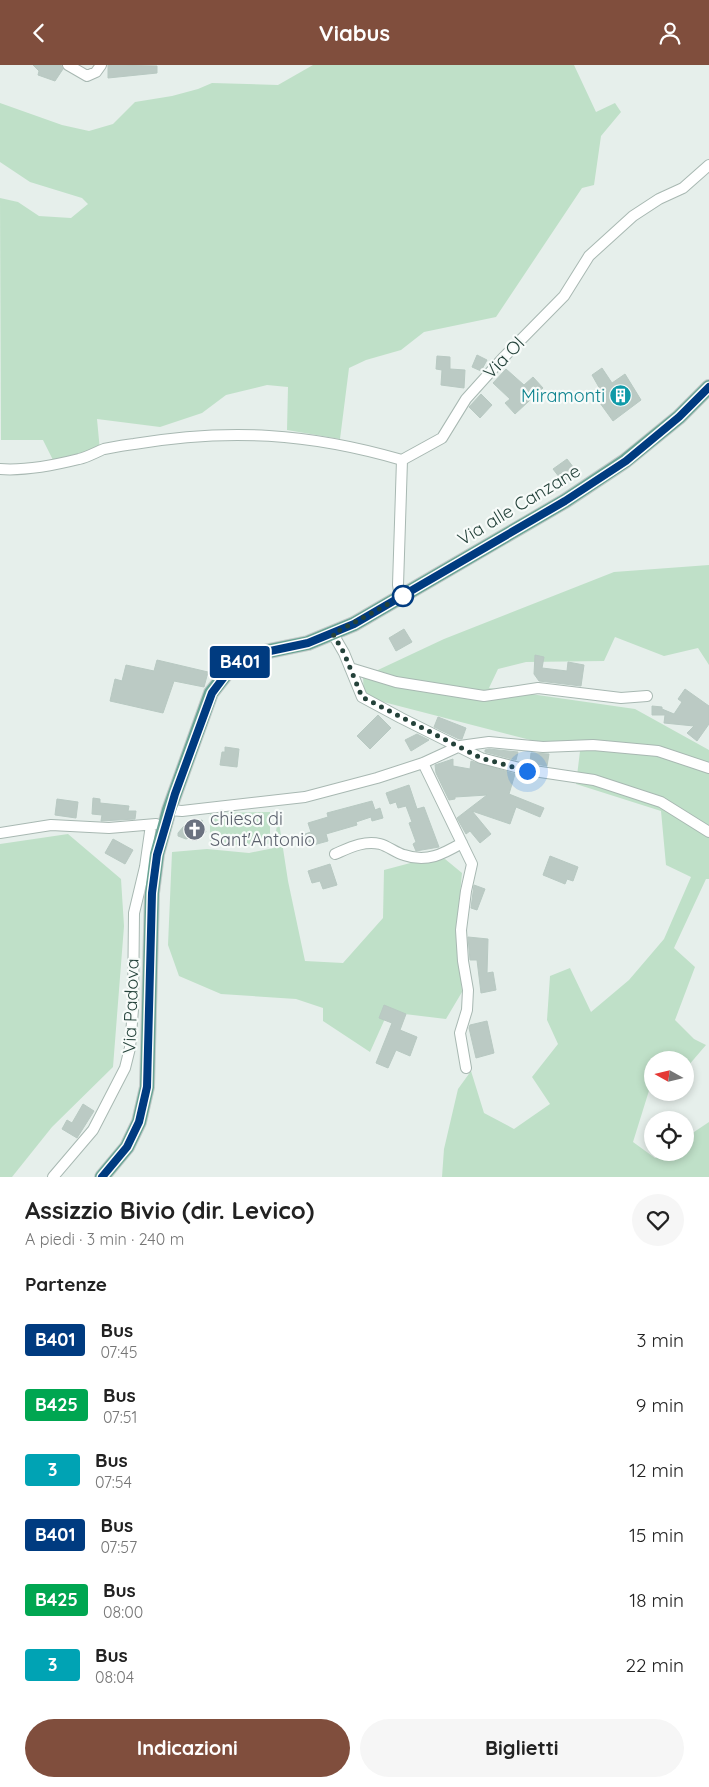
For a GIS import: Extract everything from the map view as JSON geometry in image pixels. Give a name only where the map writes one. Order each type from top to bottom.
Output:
[{"type":"main road","name":"Via alle Canzane","points":[[333,634],[565,501],[626,461],[679,417],[709,387]]},
{"type":"main road","name":"Via Padova","points":[[102,1177],[127,1147],[139,1122],[147,1087],[152,893],[162,820],[212,693],[233,665],[256,654],[308,643],[333,634]]},
{"type":"street","points":[[68,65],[87,76],[96,72],[100,65]]},
{"type":"street","name":"Via Ol","points":[[402,460],[442,438],[466,399],[564,296],[590,256],[633,216],[659,199],[684,189],[709,165]]},
{"type":"street","points":[[0,469],[14,470],[80,459],[103,449],[135,443],[241,434],[297,437],[371,451],[402,460],[399,528],[400,597]]},
{"type":"street","points":[[333,634],[362,697],[481,758],[527,771],[594,780],[661,802],[709,832]]},
{"type":"street","points":[[350,668],[396,682],[484,696],[538,688],[621,698],[647,696]]},
{"type":"street","points":[[0,833],[51,825],[109,828],[162,820],[182,811],[306,797],[377,778],[423,763],[460,747],[489,742],[544,747],[593,745],[658,751],[709,768]]},
{"type":"street","points":[[423,763],[472,864],[461,930],[463,961],[468,990],[467,1010],[460,1033],[466,1068]]},
{"type":"street","points":[[53,1177],[93,1130],[125,1069],[130,1048],[133,1009],[134,913],[145,867],[162,820]]},
{"type":"street","points":[[335,854],[362,843],[379,844],[404,856],[423,859],[440,856],[462,843]]},
{"type":"green space","points":[[313,65],[574,65],[596,112],[615,103],[621,112],[601,136],[594,185],[582,188],[496,317],[424,332],[401,350],[366,360],[349,368],[340,439],[287,430],[288,387],[267,385],[226,395],[202,413],[160,427],[97,419],[100,451],[53,460],[43,440],[1,440],[0,198],[18,202],[39,216],[71,218],[88,204],[82,198],[30,182],[0,162],[0,103],[62,125],[89,131],[113,124],[135,102],[172,96],[212,83],[278,85]]},
{"type":"green space","points":[[709,565],[709,665],[698,648],[664,656],[615,637],[604,661],[526,662],[498,669],[489,688],[635,709],[709,750],[709,879],[706,879],[674,948],[695,967],[675,1020],[694,1039],[706,1045],[694,1059],[694,1051],[644,1051],[644,1101],[646,1101],[633,1142],[644,1150],[644,1161],[694,1161],[694,1132],[709,1122],[709,1177],[442,1177],[444,1149],[458,1089],[471,1071],[484,1113],[514,1129],[550,1104],[532,1077],[558,1044],[547,1020],[550,976],[570,968],[591,1012],[629,980],[664,939],[691,877],[666,865],[661,811],[576,784],[581,743],[550,745],[364,697],[363,677],[444,639],[614,572]]},
{"type":"green space","points":[[270,812],[270,844],[210,846],[210,813]]},
{"type":"green space","points":[[278,816],[288,881],[305,961],[343,963],[383,918],[384,870],[418,861],[445,859],[462,873],[457,927],[462,992],[446,1019],[388,1012],[370,1052],[323,1021],[323,1008],[296,999],[221,994],[179,976],[168,945],[172,852],[207,849],[249,853],[274,848]]},
{"type":"green space","points":[[68,834],[121,879],[124,926],[113,1067],[52,1127],[12,1177],[0,1177],[0,844]]},
{"type":"building","points":[[33,65],[61,65],[63,69],[55,81],[38,75],[39,71]]},
{"type":"building","points":[[108,65],[157,66],[157,73],[108,78]]},
{"type":"building","points":[[477,355],[487,360],[481,371],[472,367]]},
{"type":"building","points":[[437,356],[450,357],[450,369],[465,370],[464,388],[441,385],[442,370],[436,369]]},
{"type":"building","name":"Miramonti","points":[[602,368],[612,383],[625,374],[641,400],[613,421],[600,403],[605,398],[592,375]]},
{"type":"building","points":[[506,369],[524,385],[533,377],[543,388],[515,414],[505,403],[510,399],[493,383]]},
{"type":"building","points":[[481,394],[492,405],[480,418],[469,407]]},
{"type":"building","points":[[567,459],[577,472],[563,482],[553,469]]},
{"type":"building","points":[[404,629],[412,642],[396,651],[389,638]]},
{"type":"building","points":[[535,655],[544,657],[542,668],[567,671],[568,662],[584,665],[581,686],[539,681],[534,674]]},
{"type":"building","points":[[157,660],[208,672],[204,687],[174,681],[163,713],[110,701],[115,679],[122,681],[126,665],[154,671]]},
{"type":"building","points":[[685,689],[709,706],[709,724],[697,741],[687,733],[694,726],[664,723],[665,715],[652,715],[652,706],[662,707],[662,709],[674,714],[682,702],[678,699]]},
{"type":"building","points":[[378,715],[391,728],[370,749],[357,736]]},
{"type":"building","points":[[438,717],[466,728],[462,739],[434,727]]},
{"type":"building","points":[[417,734],[429,740],[411,751],[405,740]]},
{"type":"building","points":[[225,747],[239,749],[237,767],[220,765],[222,752],[225,752]]},
{"type":"building","points":[[485,750],[518,752],[516,760],[485,752]]},
{"type":"building","points":[[531,753],[549,754],[547,766],[530,763]]},
{"type":"building","points":[[453,759],[453,766],[470,769],[471,761],[515,774],[509,794],[544,808],[540,817],[516,807],[510,824],[472,811],[491,834],[480,843],[470,831],[466,834],[457,818],[487,795],[455,797],[455,799],[449,800],[436,773],[435,765]]},
{"type":"building","points":[[409,785],[417,809],[424,807],[439,847],[416,851],[413,844],[416,842],[409,823],[412,822],[406,806],[398,808],[396,802],[390,804],[386,793]]},
{"type":"building","points":[[93,798],[100,799],[100,803],[129,806],[128,811],[136,811],[135,819],[101,821],[102,815],[92,814]]},
{"type":"building","points":[[57,799],[78,802],[76,818],[55,815]]},
{"type":"building","points":[[372,801],[375,810],[380,808],[383,818],[372,821],[371,817],[356,822],[357,825],[326,834],[328,841],[306,847],[302,835],[311,832],[308,823],[328,817],[327,813]]},
{"type":"building","name":"chiesa di Sant'Antonio","points":[[202,820],[206,832],[186,839],[178,836],[178,833],[184,826]]},
{"type":"building","points":[[113,839],[133,850],[125,864],[105,853]]},
{"type":"building","points":[[550,856],[578,867],[573,881],[567,879],[565,884],[543,875]]},
{"type":"building","points":[[330,864],[337,885],[323,889],[320,881],[312,883],[308,871]]},
{"type":"building","points":[[474,885],[485,889],[477,910],[471,908]]},
{"type":"building","points":[[468,937],[488,939],[487,973],[493,972],[496,990],[481,993],[477,960],[470,960]]},
{"type":"building","points":[[384,1005],[406,1014],[400,1030],[417,1037],[410,1056],[396,1050],[388,1068],[376,1063],[392,1023],[379,1018]]},
{"type":"building","points":[[487,1021],[494,1053],[476,1058],[469,1028],[470,1025]]},
{"type":"building","points":[[83,1104],[94,1111],[77,1138],[62,1129],[67,1120],[72,1123]]},
{"type":"bus line","name":"B401","points":[[102,1177],[127,1147],[139,1122],[147,1087],[152,893],[157,855],[175,794],[212,693],[233,665],[256,654],[308,643],[354,624],[565,501],[626,461],[679,417],[709,387]]},
{"type":"place","name":"Miramonti","points":[[621,396]]},
{"type":"place","name":"chiesa di Sant'Antonio","points":[[194,829]]},
{"type":"route","points":[[403,596],[333,634],[344,653],[362,697],[481,758],[527,771]]}]
